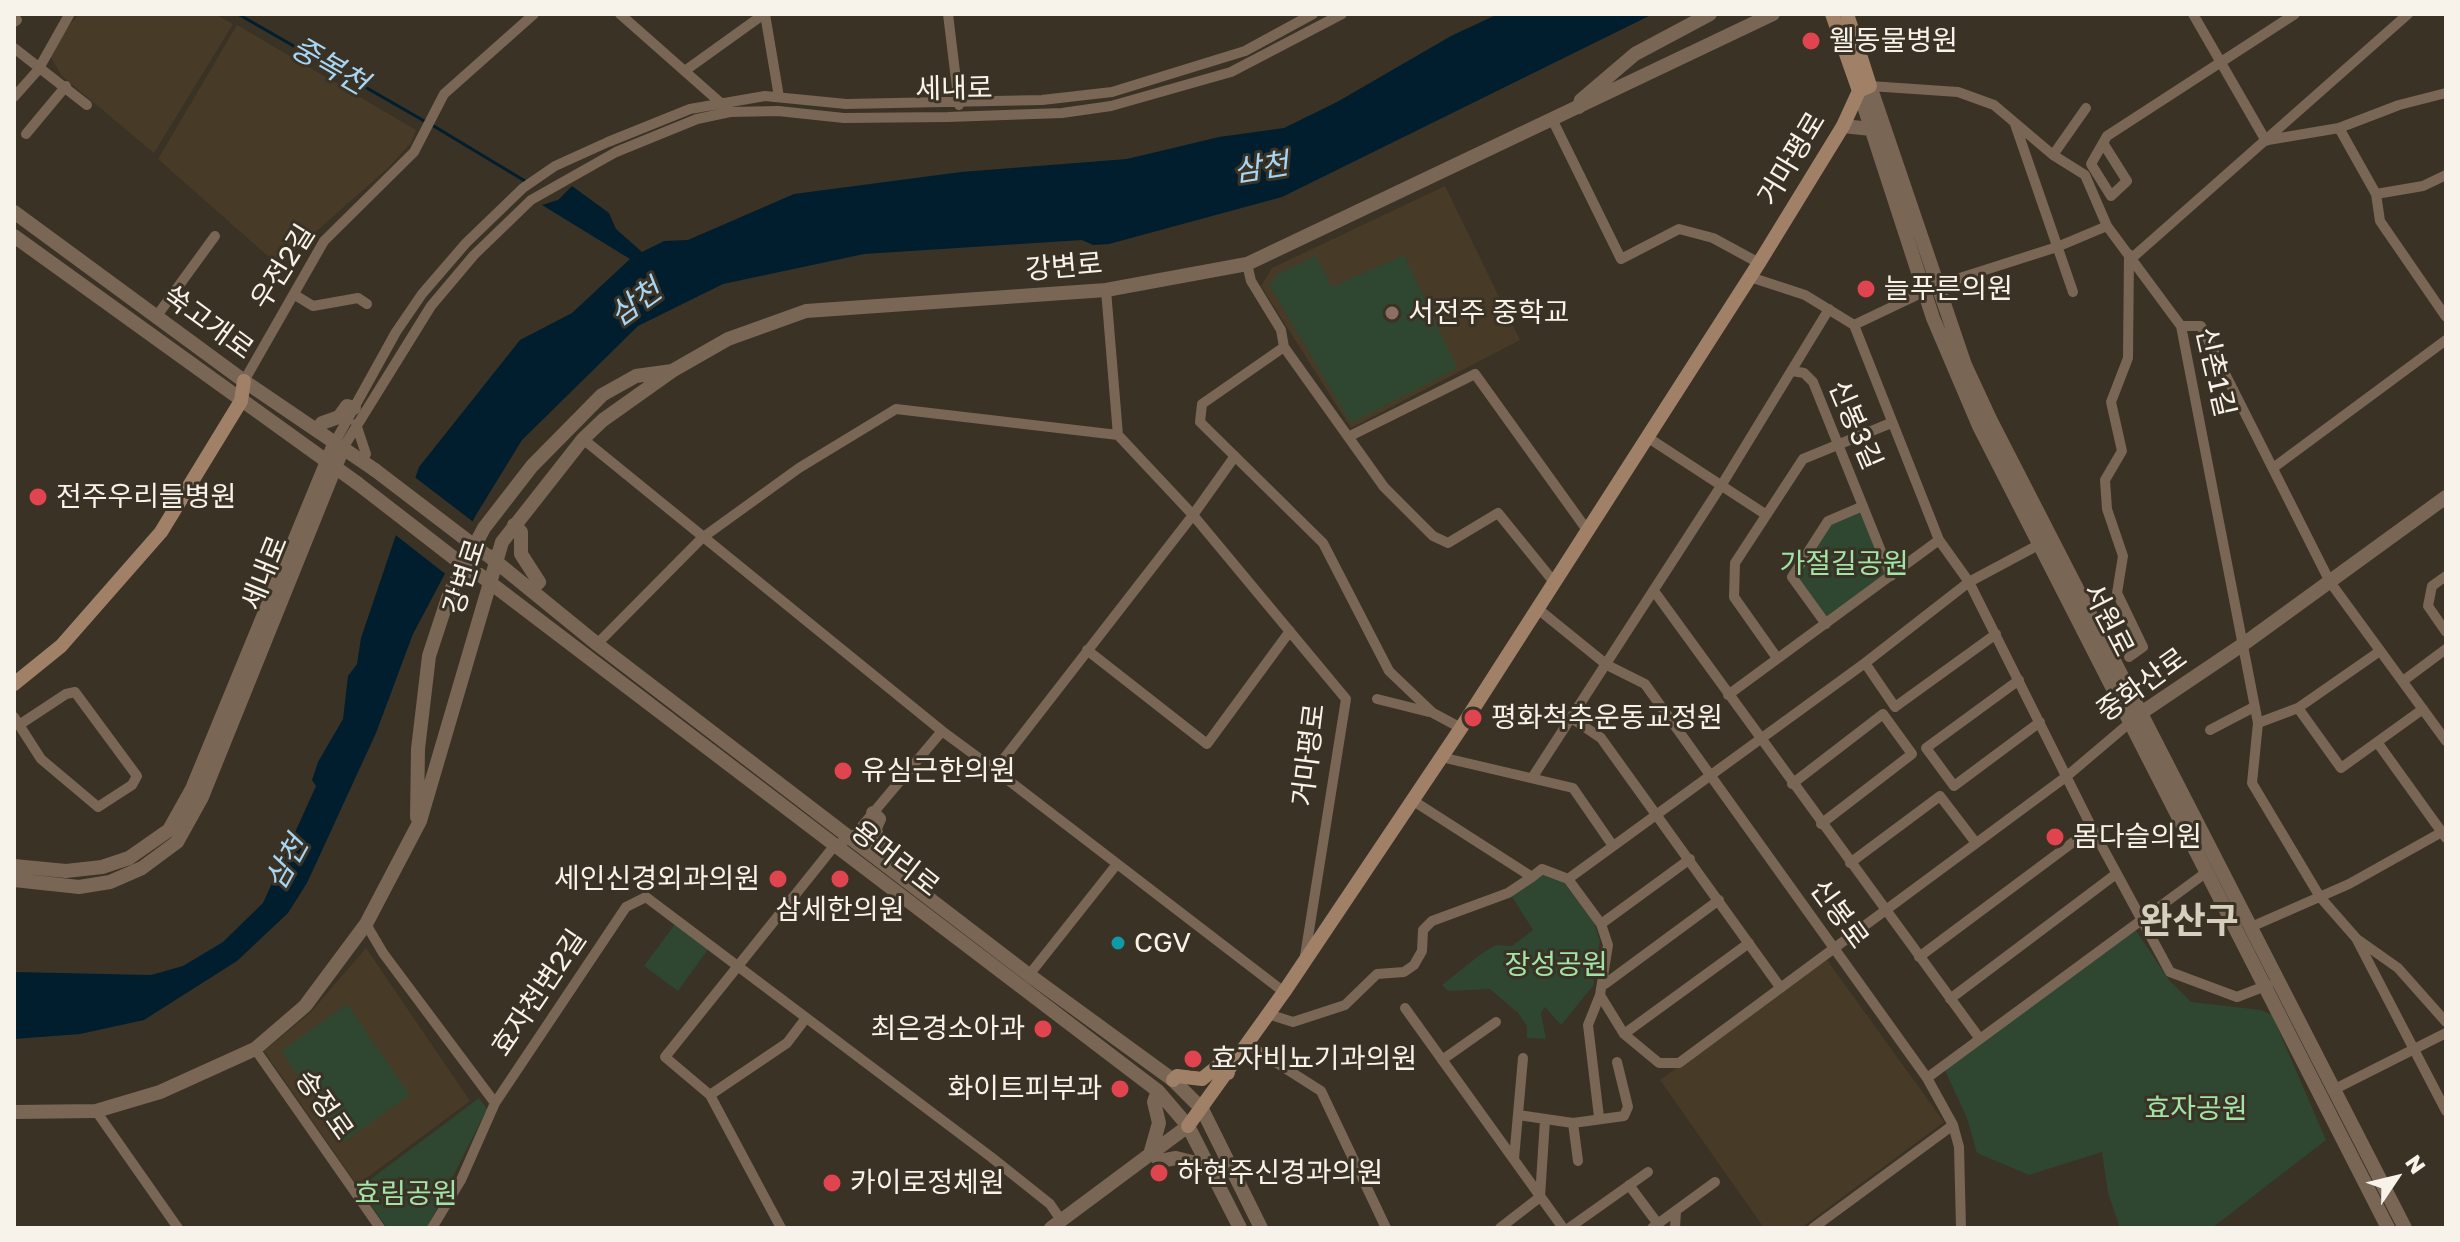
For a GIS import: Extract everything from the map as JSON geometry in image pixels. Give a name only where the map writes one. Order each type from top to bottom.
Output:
[{"type":"main road","name":"서원로","points":[[1832,14],[1865,88]]},
{"type":"main road","name":"서원로","points":[[1847,14],[1865,88]]},
{"type":"main road","name":"거마평로","points":[[1188,1126],[1284,992],[1461,728],[1759,263],[1865,88]]},
{"type":"main road","name":"우전2길","points":[[241,401],[244,381]]},
{"type":"main road","name":"쑥고개로","points":[[14,684],[61,646],[142,557],[161,532],[241,401]]},
{"type":"main road","points":[[1173,1080],[1177,1076],[1202,1079],[1218,1066],[1228,1073]]},
{"type":"street","name":"우전2길","points":[[244,381],[324,241],[414,152],[444,94],[534,14]]},
{"type":"street","points":[[620,14],[730,112]]},
{"type":"street","points":[[686,70],[764,14],[779,97]]},
{"type":"street","points":[[948,14],[961,115]]},
{"type":"street","name":"세내로","points":[[14,866],[66,871],[102,867],[140,851],[169,830],[192,789],[354,408],[422,294],[486,220],[555,166],[659,121],[719,101],[779,97],[846,104],[1042,100],[1112,92],[1245,51],[1313,14]]},
{"type":"street","name":"세내로","points":[[339,445],[356,424],[431,306],[495,233],[531,200],[562,180],[666,131],[730,112],[778,111],[844,118],[1062,113],[1152,95],[1231,72],[1342,14]]},
{"type":"street","points":[[1578,109],[1581,100],[1635,54],[1710,14]]},
{"type":"street","name":"강변로","points":[[484,561],[583,439],[603,420],[672,371],[728,339],[806,311],[1106,290],[1247,264],[1773,14]]},
{"type":"street","points":[[2193,14],[2266,141]]},
{"type":"street","points":[[2111,196],[2091,164],[2107,136],[2295,14]]},
{"type":"street","points":[[2130,256],[2266,141],[2408,14]]},
{"type":"street","points":[[14,97],[38,70],[69,15]]},
{"type":"street","points":[[14,48],[38,70],[66,86],[87,105]]},
{"type":"street","points":[[26,134],[66,86]]},
{"type":"street","name":"신촌1길","points":[[1865,88],[1958,92],[1994,105],[2053,155],[2085,175],[2107,226],[2181,326],[2245,643],[2258,723],[2252,783],[2320,897],[2356,938]]},
{"type":"street","name":"서원로","points":[[1865,88],[1871,129],[1931,288],[1965,365],[2046,541],[2272,984],[2388,1228]]},
{"type":"street","name":"서원로","points":[[1865,88],[1931,288]]},
{"type":"street","points":[[2266,141],[2339,128],[2399,105],[2446,93]]},
{"type":"street","points":[[2053,155],[2086,108]]},
{"type":"street","points":[[1553,121],[1621,259],[1679,229],[1713,238],[1759,263]]},
{"type":"street","points":[[2015,122],[2073,292]]},
{"type":"street","points":[[1843,126],[1871,129]]},
{"type":"street","points":[[2339,128],[2376,194],[2380,221],[2446,317]]},
{"type":"street","points":[[2101,210],[2127,181],[2103,143]]},
{"type":"street","points":[[2376,194],[2423,186],[2446,175]]},
{"type":"street","name":"쑥고개로","points":[[14,212],[244,381],[362,460],[484,561]]},
{"type":"street","points":[[1750,277],[1805,295],[1854,325],[1931,288],[2057,247],[2107,226]]},
{"type":"street","name":"쑥고개로","points":[[14,236],[403,518],[484,561]]},
{"type":"street","points":[[156,317],[215,236]]},
{"type":"street","name":"서원로","points":[[2129,657],[2143,647],[2117,593],[2123,556],[2107,509],[2105,480],[2122,451],[2111,402],[2128,358],[2130,256]]},
{"type":"street","points":[[1247,264],[1251,281],[1281,330],[1284,347],[1384,487],[1433,536],[1448,543],[1498,513],[1554,582]]},
{"type":"street","points":[[597,644],[702,538],[799,468],[896,409],[1118,435],[1106,290]]},
{"type":"street","points":[[295,295],[313,306],[358,298],[367,304]]},
{"type":"street","name":"신봉3길","points":[[1829,309],[1792,371],[1804,373],[1813,382],[1891,576]]},
{"type":"street","name":"신봉3길","points":[[1854,325],[1939,540],[1969,582],[2092,828],[2170,972],[2237,997],[2272,984]]},
{"type":"street","points":[[2181,326],[2201,326],[2330,582],[2446,741]]},
{"type":"street","points":[[2273,468],[2446,340]]},
{"type":"street","points":[[1284,347],[1202,404],[1200,422],[1323,543],[1389,671],[1433,713]]},
{"type":"street","points":[[420,821],[415,813],[418,749],[429,656],[450,592],[484,528],[549,447],[602,395],[636,376],[672,371]]},
{"type":"street","points":[[1532,778],[1792,371]]},
{"type":"street","points":[[1348,437],[1475,374],[1587,530]]},
{"type":"street","points":[[317,430],[322,423],[339,417],[347,406],[354,408]]},
{"type":"street","points":[[1777,658],[1734,597],[1735,563],[1803,459],[1891,423]]},
{"type":"street","points":[[356,424],[366,454],[362,460]]},
{"type":"street","name":"거마평로","points":[[1118,435],[1193,515],[1346,699],[1305,958]]},
{"type":"street","points":[[1647,437],[1765,514]]},
{"type":"street","points":[[583,439],[942,731],[1284,992]]},
{"type":"street","points":[[995,770],[1193,515],[1235,456]]},
{"type":"street","name":"세내로","points":[[14,880],[79,887],[110,882],[142,868],[177,842],[202,797],[331,463]]},
{"type":"street","name":"중화산로","points":[[1600,995],[1624,1034],[1659,1063],[1679,1063],[2067,776],[2136,717],[2245,643],[2446,497]]},
{"type":"street","points":[[1826,624],[1792,577],[1828,521],[1863,506]]},
{"type":"street","points":[[514,525],[521,532],[521,554],[539,582],[532,589]]},
{"type":"street","points":[[1728,695],[1939,540]]},
{"type":"street","points":[[1568,879],[1865,663],[1969,582],[2046,541]]},
{"type":"street","name":"용머리로","points":[[484,561],[488,579],[1158,1091],[1188,1126],[1240,1228]]},
{"type":"street","name":"용머리로","points":[[484,561],[532,589],[597,644],[1029,975],[1173,1080],[1202,1109],[1261,1228]]},
{"type":"street","points":[[2446,576],[2432,586],[2428,606],[2446,632]]},
{"type":"street","name":"강변로","points":[[14,1112],[96,1111],[160,1092],[255,1049],[305,1006],[366,924],[420,821],[488,579]]},
{"type":"street","points":[[1654,591],[1980,1039]]},
{"type":"street","name":"신봉로","points":[[1538,609],[1607,665],[1645,684],[1927,1078],[1953,1125],[1959,1147],[1961,1228]]},
{"type":"street","points":[[1087,650],[1207,744],[1290,631]]},
{"type":"street","points":[[1865,663],[1895,707],[1996,634]]},
{"type":"street","points":[[2403,681],[2446,649]]},
{"type":"street","points":[[2258,723],[2298,708],[2380,651]]},
{"type":"street","points":[[2019,680],[1926,748],[1954,786],[2040,722]]},
{"type":"street","points":[[75,692],[137,776],[132,785],[98,807],[41,759],[17,721],[75,692]]},
{"type":"street","points":[[1377,699],[1433,713],[1461,728]]},
{"type":"street","points":[[2210,730],[2254,707]]},
{"type":"street","points":[[2298,708],[2341,768],[2423,709]]},
{"type":"street","points":[[1792,784],[1883,714],[1912,754],[1821,824]]},
{"type":"street","points":[[1570,717],[1601,738],[1658,813],[1780,987]]},
{"type":"street","name":"서원로","points":[[2136,717],[2251,927],[2272,984],[2335,1089],[2405,1228]]},
{"type":"street","points":[[781,1228],[710,1095],[665,1057],[835,845],[852,838],[942,731]]},
{"type":"street","points":[[2251,927],[2287,914],[2444,835],[2377,742]]},
{"type":"street","points":[[1441,757],[1573,788],[1613,846]]},
{"type":"street","points":[[1850,863],[1940,796],[1976,843]]},
{"type":"street","points":[[1412,800],[1532,877]]},
{"type":"street","points":[[873,813],[879,819],[875,828],[878,844],[887,852],[880,859]]},
{"type":"street","points":[[1919,957],[2092,828]]},
{"type":"street","points":[[1601,924],[1690,859]]},
{"type":"street","points":[[1029,975],[1117,864]]},
{"type":"street","points":[[1268,1014],[1293,1022],[1345,1005],[1377,974],[1404,972],[1414,965],[1422,951],[1423,930],[1432,921],[1508,893],[1542,869],[1568,879],[1601,924],[1608,945],[1605,984],[1588,1025],[1599,1117]]},
{"type":"street","points":[[1950,999],[2116,874]]},
{"type":"street","points":[[1927,1078],[2204,874]]},
{"type":"street","name":"효자천변2길","points":[[432,1228],[461,1180],[495,1103],[626,907],[646,897],[892,1080]]},
{"type":"street","points":[[1605,984],[1719,900]]},
{"type":"street","points":[[366,924],[383,953],[495,1103]]},
{"type":"street","points":[[2356,938],[2398,968],[2446,1022]]},
{"type":"street","points":[[2356,938],[2446,1111]]},
{"type":"street","points":[[1624,1034],[1749,943]]},
{"type":"street","points":[[1405,1008],[1563,1228]]},
{"type":"street","points":[[710,1095],[787,1043],[806,1018]]},
{"type":"street","points":[[1442,1060],[1496,1022]]},
{"type":"street","points":[[2335,1089],[2446,1033]]},
{"type":"street","points":[[1247,1044],[1321,1091],[1386,1228]]},
{"type":"street","name":"송정로","points":[[255,1049],[380,1228]]},
{"type":"street","points":[[1513,1160],[1523,1058]]},
{"type":"street","points":[[1518,1115],[1573,1123],[1599,1117],[1624,1116],[1628,1107],[1617,1062]]},
{"type":"street","name":"거마평로","points":[[892,1080],[1050,1204],[1056,1224],[1188,1126]]},
{"type":"street","points":[[1158,1091],[1154,1102],[1159,1123],[1151,1151],[1160,1161],[1176,1158],[1192,1162],[1197,1169],[1208,1163]]},
{"type":"street","points":[[96,1111],[178,1228]]},
{"type":"street","points":[[1500,1228],[1540,1197],[1545,1120]]},
{"type":"street","points":[[1573,1123],[1578,1161]]},
{"type":"street","points":[[1813,1228],[1953,1125]]},
{"type":"street","points":[[1569,1228],[1648,1172]]},
{"type":"street","points":[[1629,1185],[1655,1226],[1715,1182]]},
{"type":"street","points":[[1675,1228],[1676,1211]]},
{"type":"shaded area","points":[[79,14],[215,14],[233,24],[154,153],[62,76],[47,51]]},
{"type":"shaded area","points":[[237,25],[416,130],[411,143],[388,168],[278,265],[158,159]]},
{"type":"shaded area","name":"서전주 중학교","points":[[1445,186],[1520,340],[1351,428],[1261,286],[1272,268]]},
{"type":"shaded area","points":[[366,948],[470,1101],[357,1185],[264,1051],[311,1012]]},
{"type":"shaded area","points":[[1827,960],[1944,1122],[1801,1228],[1764,1228],[1660,1080]]},
{"type":"green space","points":[[1404,255],[1457,368],[1351,423],[1270,286],[1277,274],[1316,256],[1332,287]]},
{"type":"green space","name":"가절길공원","points":[[1863,506],[1891,576],[1826,624],[1792,577],[1828,521]]},
{"type":"green space","name":"장성공원","points":[[1542,874],[1564,883],[1594,923],[1600,941],[1593,986],[1561,1025],[1545,1007],[1541,1013],[1546,1039],[1527,1038],[1527,1026],[1518,1013],[1490,989],[1448,991],[1442,985],[1481,954],[1496,945],[1512,946],[1533,930],[1511,895]]},
{"type":"green space","points":[[675,924],[709,948],[678,991],[644,966]]},
{"type":"green space","name":"효자공원","points":[[2135,929],[2169,980],[2191,1002],[2261,1010],[2272,1015],[2326,1140],[2212,1228],[2120,1228],[2108,1193],[2102,1152],[2029,1175],[1977,1153],[1967,1118],[1942,1064]]},
{"type":"green space","points":[[347,1004],[410,1095],[345,1141],[281,1051]]},
{"type":"green space","name":"효림공원","points":[[479,1098],[487,1109],[427,1228],[387,1228],[359,1188]]},
{"type":"water","name":"삼천","points":[[1498,14],[1653,14],[1282,197],[1109,244],[1093,245],[1082,240],[864,254],[723,284],[638,326],[522,440],[476,515],[413,634],[376,733],[307,883],[288,913],[237,961],[144,1020],[80,1034],[14,1039],[14,972],[151,975],[183,966],[223,942],[263,903],[316,786],[312,780],[318,762],[343,719],[348,676],[357,664],[361,638],[419,467],[520,340],[572,313],[630,259],[542,205],[558,200],[572,186],[609,213],[616,229],[642,252],[664,241],[688,240],[794,194],[961,172],[1127,159],[1219,137],[1284,128],[1337,102],[1451,36]]},
{"type":"pier","points":[[412,475],[476,524],[448,576],[393,533]]},
{"type":"waterway","name":"중복천","points":[[238,14],[426,122]]},
{"type":"waterway","points":[[432,125],[525,181]]},
{"type":"place","name":"웰동물병원","points":[[1811,41]]},
{"type":"place","name":"늘푸른의원","points":[[1866,289]]},
{"type":"place","name":"서전주 중학교","points":[[1392,313]]},
{"type":"place","name":"전주우리들병원","points":[[38,497]]},
{"type":"place","name":"평화척추운동교정원","points":[[1473,718]]},
{"type":"place","name":"유심근한의원","points":[[843,771]]},
{"type":"place","name":"몸다슬의원","points":[[2055,837]]},
{"type":"place","name":"세인신경외과의원","points":[[778,879]]},
{"type":"place","name":"삼세한의원","points":[[840,879]]},
{"type":"place","name":"CGV","points":[[1118,943]]},
{"type":"place","name":"최은경소아과","points":[[1043,1029]]},
{"type":"place","name":"효자비뇨기과의원","points":[[1193,1059]]},
{"type":"place","name":"화이트피부과","points":[[1120,1089]]},
{"type":"place","name":"하현주신경과의원","points":[[1159,1173]]},
{"type":"place","name":"카이로정체원","points":[[832,1183]]},
{"type":"district","name":"완산구","points":[[2189,922]]}]
